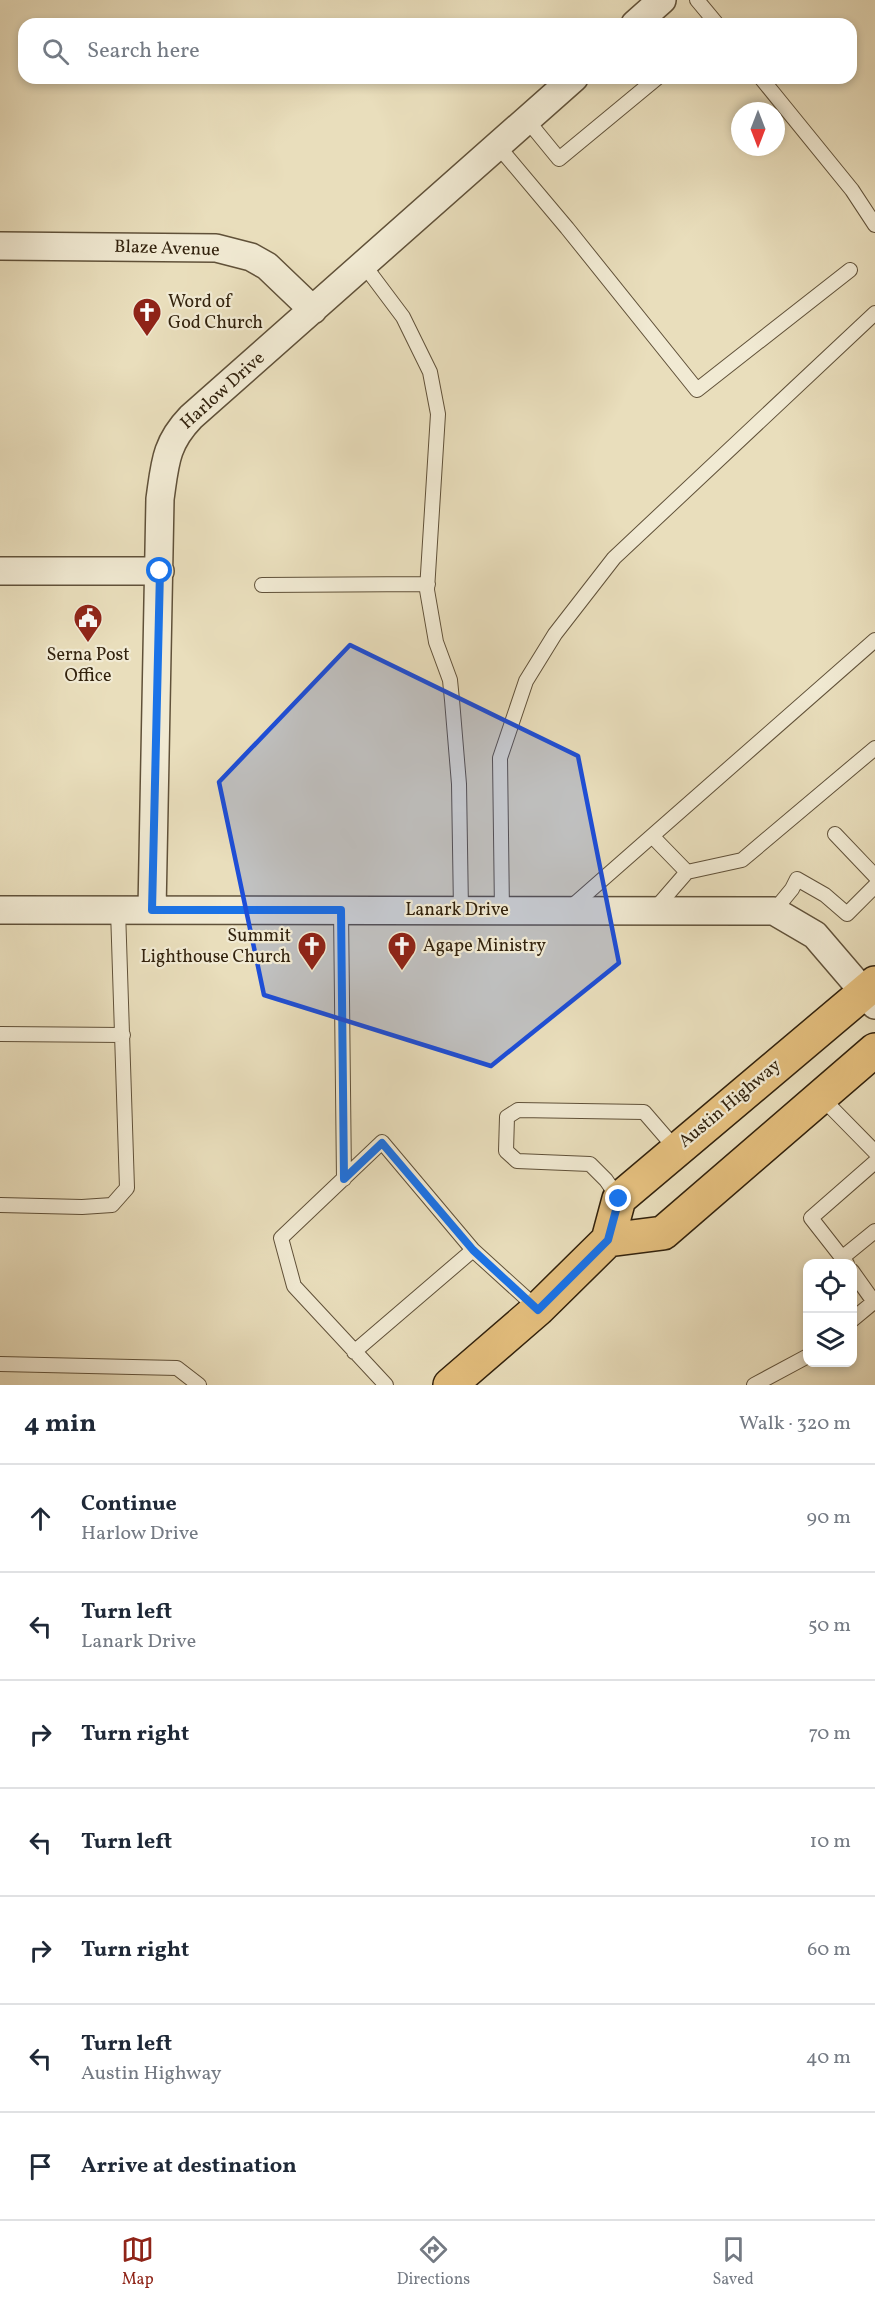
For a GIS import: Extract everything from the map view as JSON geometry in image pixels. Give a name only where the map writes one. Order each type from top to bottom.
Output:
[{"type":"main road","name":"Austin Highway","points":[[619,1199],[831,1018],[871,994]]},
{"type":"main road","points":[[608,1240],[663,1233],[820,1095],[875,1050]]},
{"type":"main road","points":[[450,1385],[538,1310],[608,1240],[619,1199]]},
{"type":"street","points":[[642,18],[662,0]]},
{"type":"street","name":"Harlow Drive","points":[[152,910],[160,499],[166,460],[177,432],[191,417],[567,84]]},
{"type":"street","name":"Blaze Avenue","points":[[0,246],[216,248],[251,257],[267,266],[313,310]]},
{"type":"street","points":[[0,571],[160,571]]},
{"type":"street","name":"Lanark Drive","points":[[0,910],[774,911]]},
{"type":"street","points":[[774,911],[815,935],[871,994]]},
{"type":"lane","points":[[697,0],[712,18]]},
{"type":"lane","points":[[527,120],[559,159],[650,84]]},
{"type":"lane","points":[[765,84],[852,190],[875,225]]},
{"type":"lane","points":[[498,146],[697,390],[850,270]]},
{"type":"lane","points":[[364,265],[403,317],[430,372],[438,414],[428,584],[436,642],[450,680],[459,784],[461,910]]},
{"type":"lane","points":[[502,911],[500,758],[526,681],[555,634],[614,558],[875,313]]},
{"type":"lane","points":[[262,585],[428,584]]},
{"type":"lane","points":[[567,911],[875,640]]},
{"type":"lane","points":[[654,911],[687,872],[742,860],[875,748]]},
{"type":"lane","points":[[835,834],[875,876]]},
{"type":"lane","points":[[652,836],[687,872]]},
{"type":"lane","points":[[774,911],[797,879],[825,895],[847,914],[875,886]]},
{"type":"lane","points":[[0,1205],[82,1207],[112,1205],[127,1188],[118,910]]},
{"type":"lane","points":[[341,910],[344,1179]]},
{"type":"lane","points":[[0,1034],[123,1035]]},
{"type":"lane","points":[[820,1095],[875,1152]]},
{"type":"lane","points":[[619,1199],[591,1164],[517,1161],[506,1151],[507,1117],[518,1110],[644,1112],[676,1149]]},
{"type":"lane","points":[[386,1385],[294,1286],[281,1238],[382,1143],[473,1250],[538,1310]]},
{"type":"lane","points":[[844,1259],[811,1218],[875,1162]]},
{"type":"lane","points":[[846,1259],[875,1231]]},
{"type":"lane","points":[[354,1352],[473,1250]]},
{"type":"lane","points":[[857,1278],[874,1302],[857,1316]]},
{"type":"lane","points":[[754,1385],[803,1358]]},
{"type":"lane","points":[[0,1364],[177,1368],[199,1385]]},
{"type":"highlighted area","points":[[350,645],[578,756],[619,963],[491,1066],[264,995],[219,782]]},
{"type":"place","name":"Word of God Church","points":[[147,338]]},
{"type":"place","name":"Serna Post Office","points":[[88,644]]},
{"type":"place","name":"Summit Lighthouse Church","points":[[312,972]]},
{"type":"place","name":"Agape Ministry","points":[[402,972]]},
{"type":"route","points":[[160,571],[152,910],[341,910],[344,1179],[382,1143],[473,1250],[538,1310],[608,1240],[619,1199]]}]
